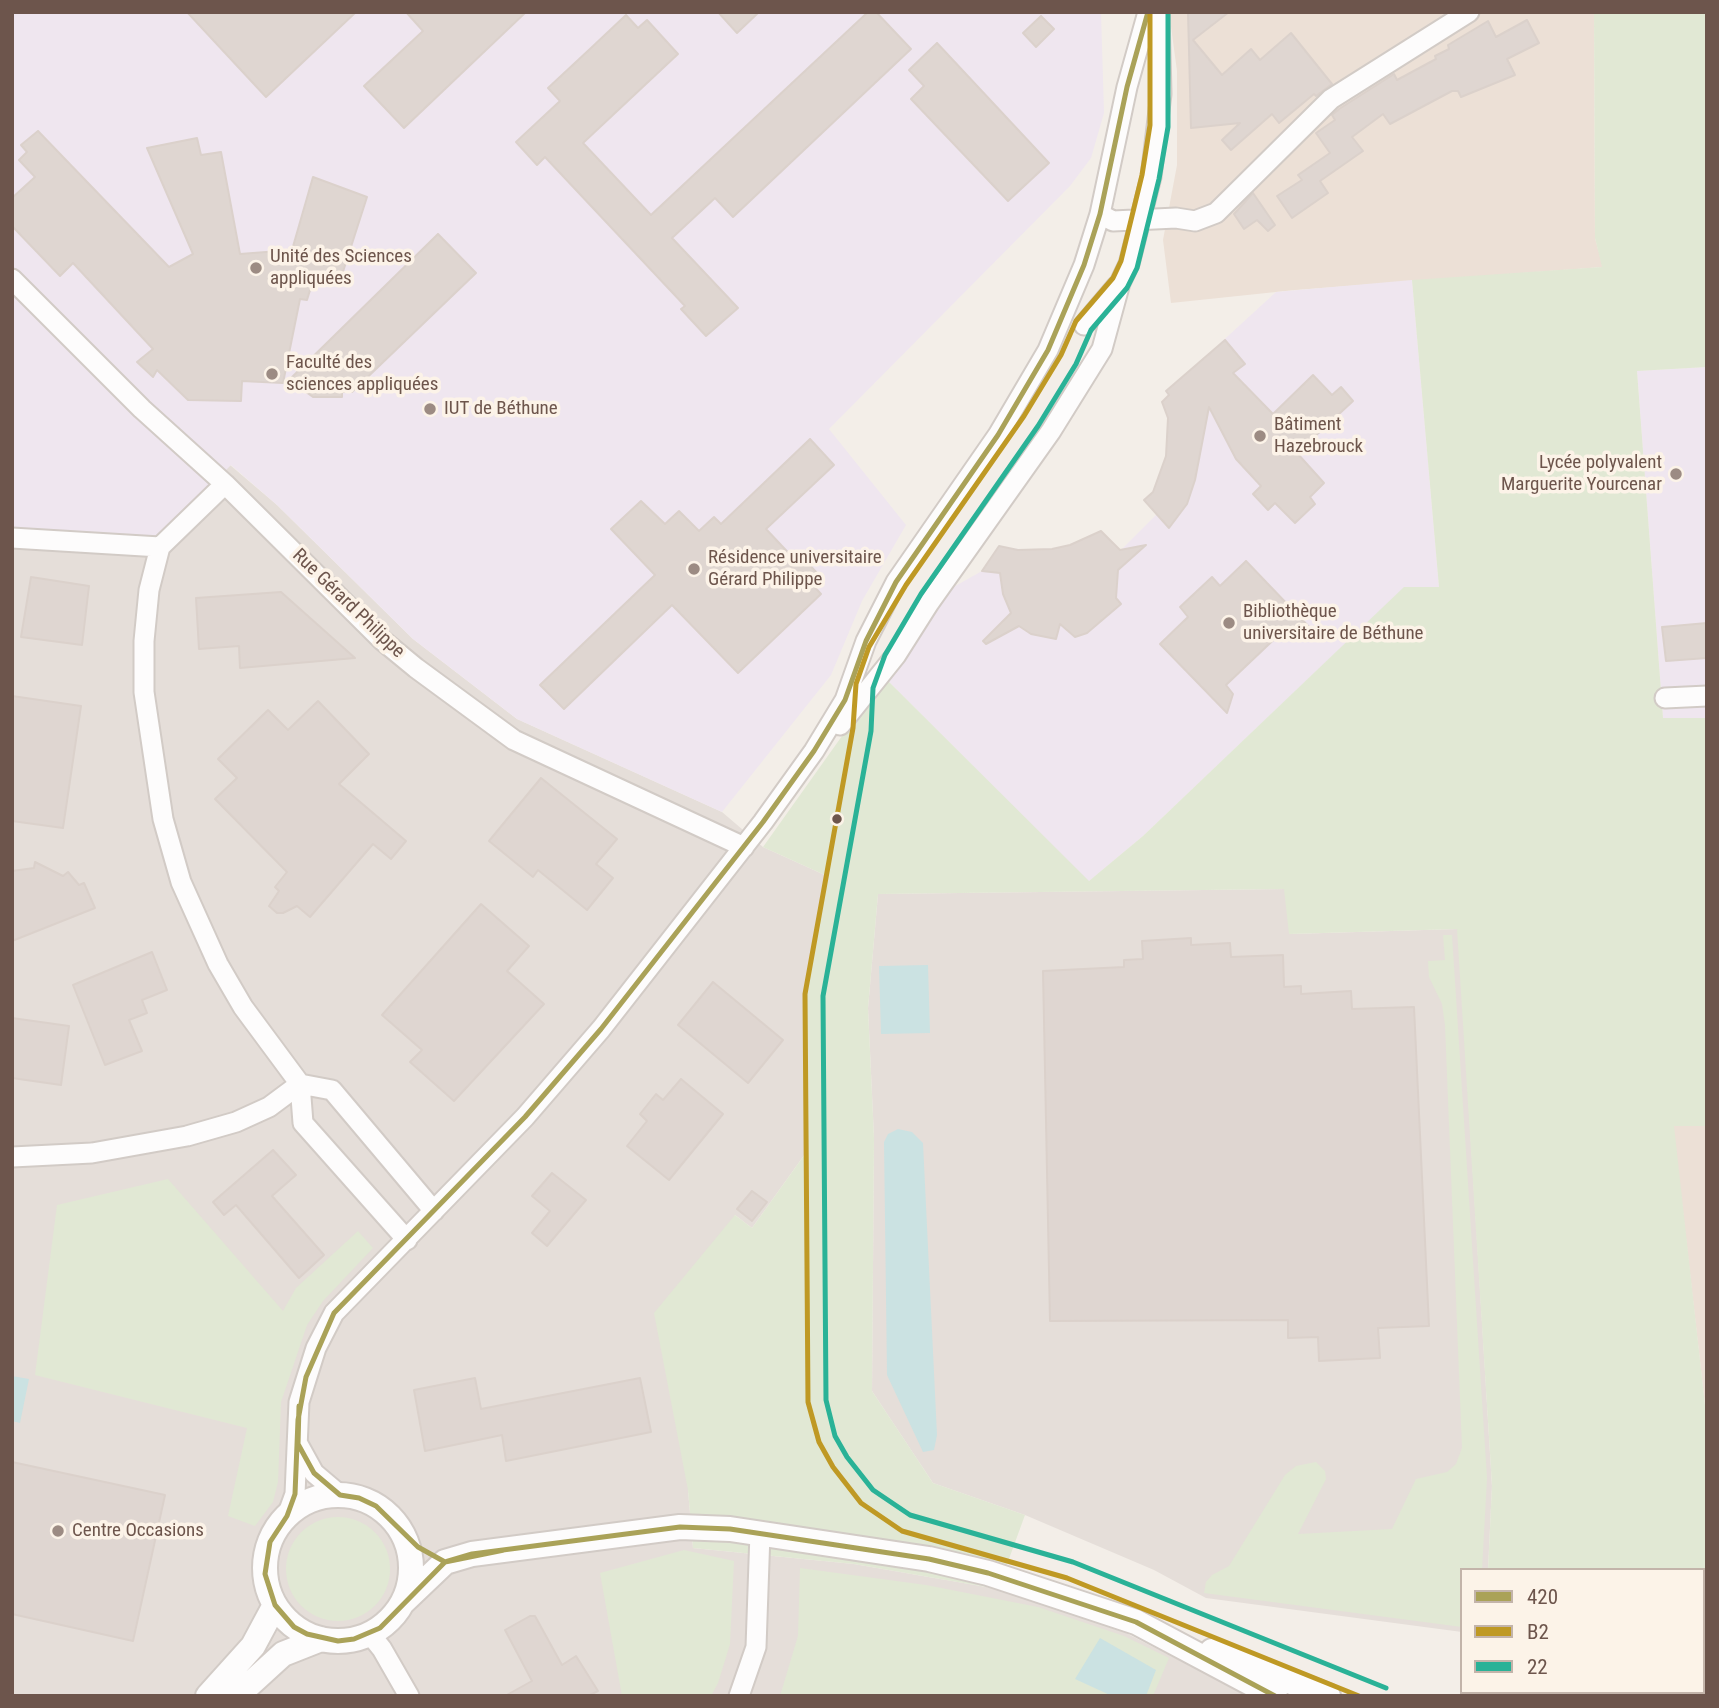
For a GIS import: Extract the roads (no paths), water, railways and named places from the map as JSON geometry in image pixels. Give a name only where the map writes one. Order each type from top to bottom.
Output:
[{"type":"street","points":[[1149,12],[1127,87],[1100,214],[1084,265],[1048,350],[998,435],[896,582],[866,641],[845,700],[814,751],[744,847],[601,1029],[525,1117],[407,1240],[346,1299],[326,1327],[299,1402],[295,1494],[287,1516],[273,1535],[266,1558],[267,1582],[275,1605],[294,1627],[321,1639],[338,1641],[370,1634],[389,1621],[402,1602],[445,1562],[472,1554],[680,1527],[760,1533],[929,1559],[988,1573],[1104,1610],[1168,1637],[1328,1696]]},
{"type":"street","points":[[814,751],[872,688],[1051,431],[1102,349],[1141,218],[1159,126],[1159,12]]},
{"type":"street","points":[[1100,214],[1113,221],[1141,218],[1195,221],[1216,213],[1331,99],[1469,12]]},
{"type":"street","name":"Rue Gérard Philippe","points":[[12,279],[142,409],[225,484],[382,640],[514,740],[744,847]]},
{"type":"street","points":[[1084,325],[1120,283]]},
{"type":"street","points":[[225,484],[160,547],[149,590],[144,641],[144,692],[163,819],[181,882],[218,964],[243,1007],[300,1084],[303,1123],[407,1240]]},
{"type":"street","points":[[12,538],[160,547]]},
{"type":"street","points":[[1665,698],[1707,696]]},
{"type":"street","points":[[12,1157],[92,1153],[187,1136],[236,1122],[258,1112],[300,1084],[332,1090],[434,1212]]},
{"type":"street","points":[[298,1444],[314,1473],[340,1495]]},
{"type":"street","points":[[287,1516],[312,1501],[340,1495],[359,1499],[376,1506],[402,1534],[422,1550],[445,1562]]},
{"type":"street","points":[[738,1696],[756,1647],[760,1533]]},
{"type":"street","points":[[402,1534],[408,1548],[411,1575],[402,1602]]},
{"type":"street","points":[[208,1696],[253,1646],[275,1605]]},
{"type":"street","points":[[370,1634],[382,1649],[409,1696]]},
{"type":"street","points":[[1168,1637],[1234,1676],[1275,1696]]},
{"type":"street","points":[[237,1696],[283,1654],[321,1639]]},
{"type":"water","points":[[928,965],[930,1033],[881,1034],[879,966]]},
{"type":"water","points":[[898,1129],[912,1132],[923,1143],[937,1435],[934,1450],[923,1452],[887,1375],[884,1142],[888,1134]]},
{"type":"water","points":[[12,1376],[29,1379],[20,1423],[12,1421]]},
{"type":"water","points":[[1100,1638],[1156,1670],[1146,1696],[1112,1696],[1075,1679]]},
{"type":"place","name":"Unité des Sciences appliquées","points":[[256,268]]},
{"type":"place","name":"Faculté des sciences appliquées","points":[[272,374]]},
{"type":"place","name":"IUT de Béthune","points":[[430,409]]},
{"type":"place","name":"Bâtiment Hazebrouck","points":[[1260,436]]},
{"type":"place","name":"Lycée polyvalent Marguerite Yourcenar","points":[[1676,474]]},
{"type":"place","name":"Résidence universitaire Gérard Philippe","points":[[694,569]]},
{"type":"place","name":"Bibliothèque universitaire de Béthune","points":[[1229,623]]},
{"type":"place","name":"Centre Occasions","points":[[58,1531]]}]
